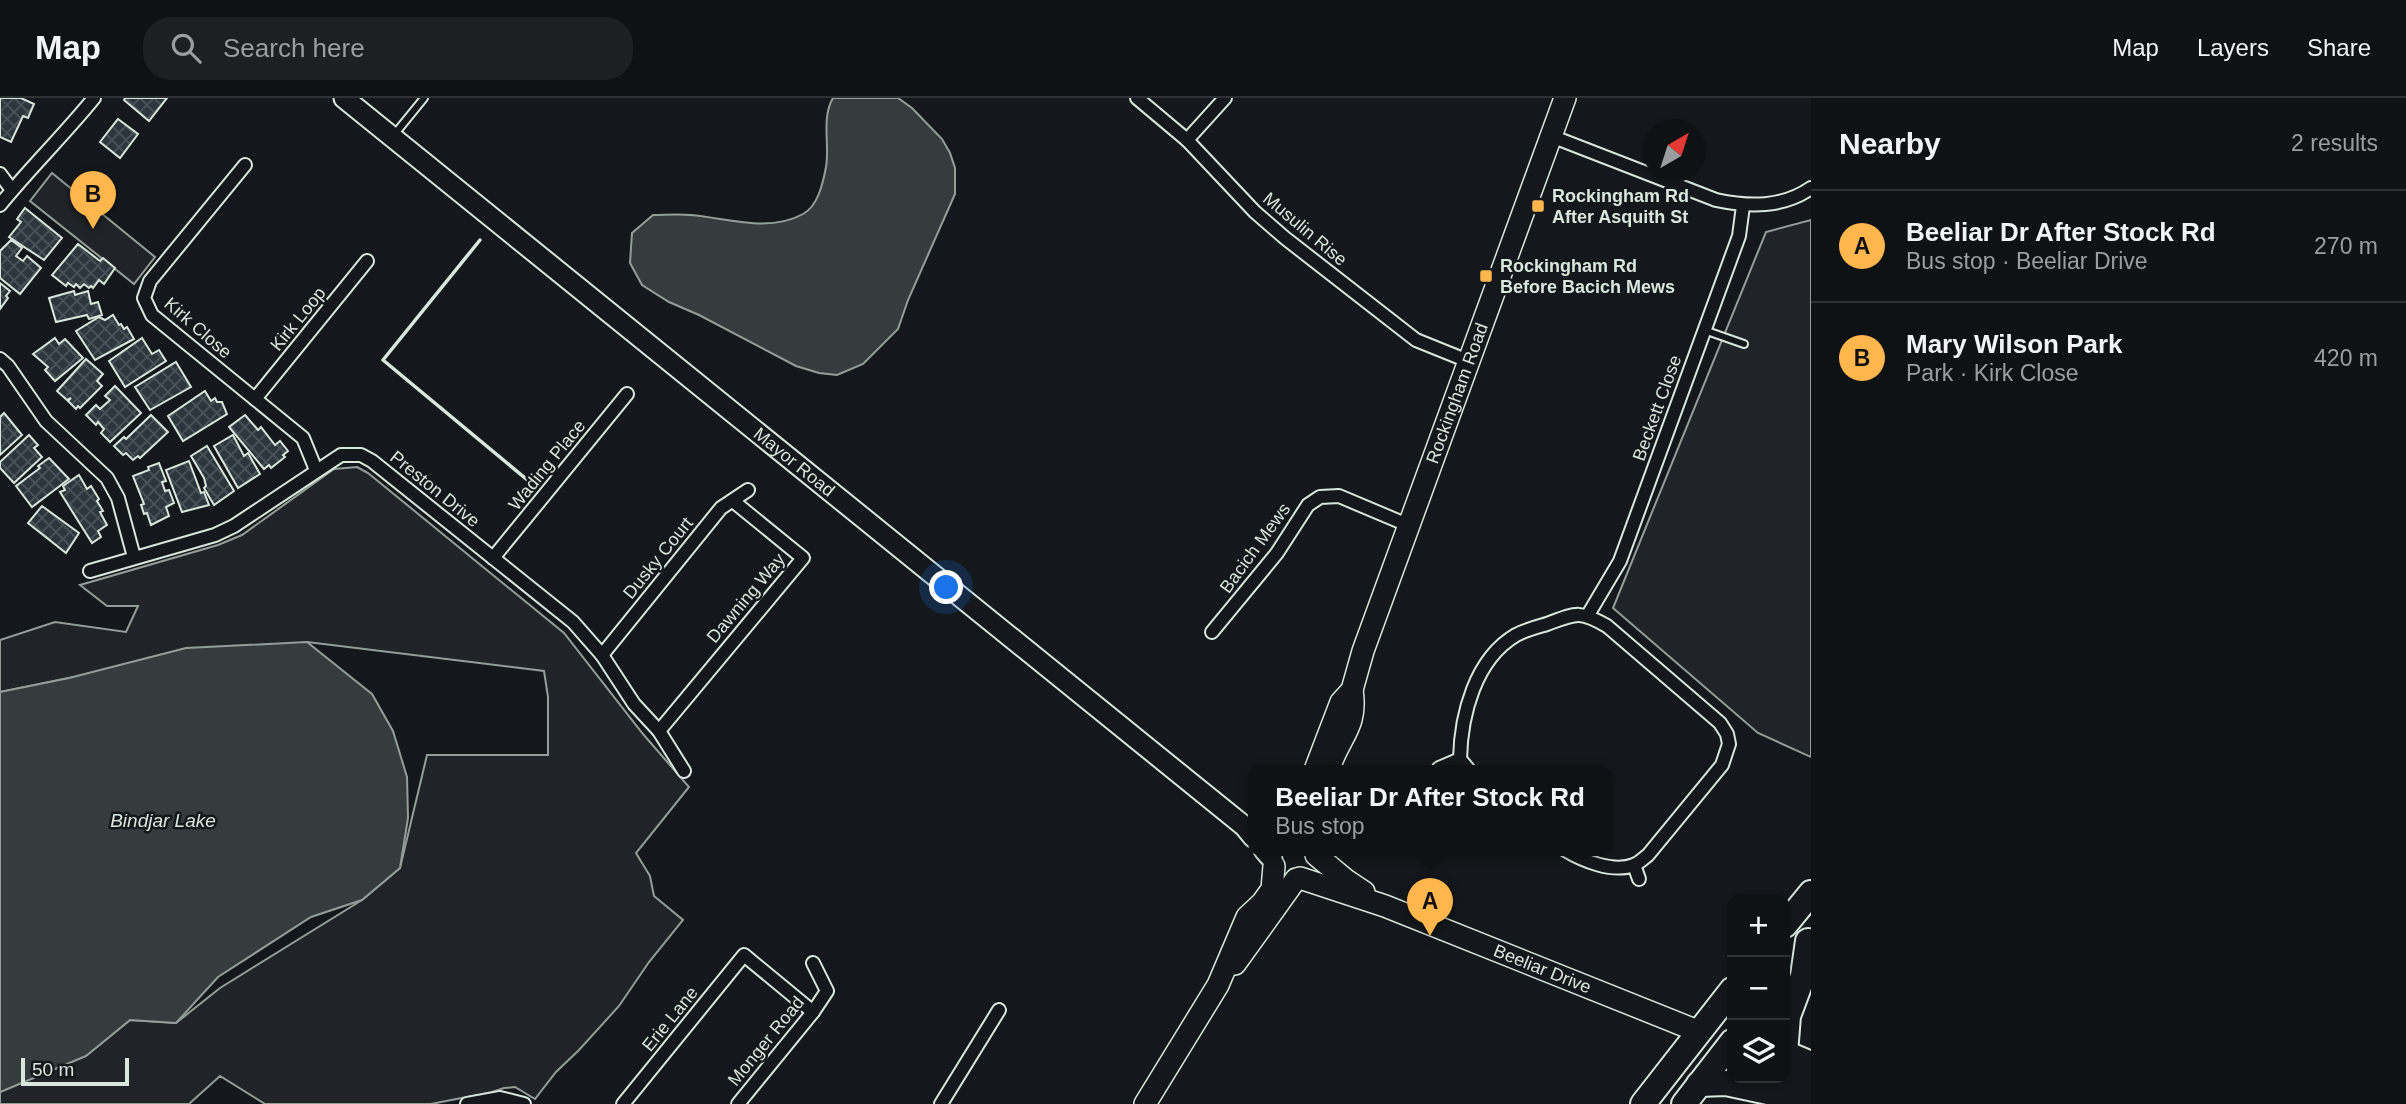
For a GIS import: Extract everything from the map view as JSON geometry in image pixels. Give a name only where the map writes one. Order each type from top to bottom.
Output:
[{"type":"highway","points":[[1790,919],[1811,892]]},
{"type":"highway","points":[[1790,966],[1810,940]]},
{"type":"highway","points":[[1788,1020],[1803,976],[1810,940]]},
{"type":"highway","points":[[1643,1104],[1727,997]]},
{"type":"highway","name":"Beeliar Drive","points":[[1700,1032],[1727,1043]]},
{"type":"highway","points":[[1692,1094],[1727,1050]]},
{"type":"highway","points":[[1790,1055],[1811,1064]]},
{"type":"highway","points":[[1790,1078],[1811,1087]]},
{"type":"highway","points":[[1692,1094],[1726,1083],[1805,1100],[1811,1098]]},
{"type":"main road","name":"Mayor Road","points":[[344,98],[1248,829]]},
{"type":"main road","name":"Rockingham Road","points":[[1330,765],[1345,736],[1355,708],[1352,690],[1363,651],[1565,98]]},
{"type":"main road","name":"Rockingham Road","points":[[1317,765],[1341,702],[1352,690]]},
{"type":"main road","points":[[1218,985],[1298,878],[1312,868],[1314,856]]},
{"type":"main road","name":"Beeliar Drive","points":[[1318,856],[1346,880],[1385,906]]},
{"type":"main road","points":[[1146,1104],[1218,985],[1247,918],[1272,889],[1271,857]]},
{"type":"main road","name":"Beeliar Drive","points":[[1271,857],[1284,876],[1385,906],[1700,1032]]},
{"type":"street","points":[[0,205],[94,98]]},
{"type":"street","name":"Musulin Rise","points":[[1137,98],[1187,140],[1255,212],[1318,263],[1416,340],[1468,361]]},
{"type":"street","points":[[1187,140],[1225,98]]},
{"type":"street","points":[[1551,136],[1716,200],[1743,206],[1789,200],[1811,188]]},
{"type":"street","name":"Kirk Close","points":[[245,165],[150,281],[144,298],[152,315],[303,438],[316,470]]},
{"type":"street","points":[[0,174],[12,190]]},
{"type":"street","name":"Beckett Close","points":[[1588,615],[1620,561],[1739,236],[1743,206]]},
{"type":"street","name":"Kirk Loop","points":[[256,399],[367,261]]},
{"type":"street","points":[[0,359],[8,366],[46,421],[107,478],[118,498],[134,557]]},
{"type":"street","name":"Wading Place","points":[[493,558],[628,394]]},
{"type":"street","name":"Preston Drive","points":[[90,571],[215,535],[234,526],[341,455],[361,455],[573,622],[602,655],[634,704],[659,730],[684,771]]},
{"type":"street","name":"Dusky Court","points":[[602,655],[722,508],[748,490]]},
{"type":"street","name":"Bacich Mews","points":[[1212,632],[1277,554],[1314,499],[1339,496],[1410,526]]},
{"type":"street","name":"Dawning Way","points":[[659,730],[803,558],[733,501]]},
{"type":"street","points":[[1465,765],[1460,759],[1461,732],[1476,682],[1494,653],[1516,635],[1573,614],[1588,615],[1607,626],[1709,710],[1727,734],[1729,744],[1722,765],[1648,855],[1634,865],[1608,867],[1575,856]]},
{"type":"street","points":[[1445,765],[1460,759]]},
{"type":"street","points":[[1634,865],[1639,879]]},
{"type":"street","name":"Erie Lane","points":[[623,1104],[744,955],[813,1012]]},
{"type":"street","name":"Monger Road","points":[[738,1104],[827,991],[813,963]]},
{"type":"street","points":[[941,1104],[999,1010]]},
{"type":"street","points":[[467,1104],[500,1098],[524,1104]]},
{"type":"lane","points":[[392,137],[424,98]]},
{"type":"lane","points":[[1704,330],[1744,344]]},
{"type":"shaded area","points":[[52,173],[155,257],[134,284],[30,201]]},
{"type":"shaded area","points":[[1811,220],[1811,757],[1758,733],[1613,608],[1766,232]]},
{"type":"shaded area","points":[[357,467],[368,473],[564,633],[643,734],[689,787],[636,853],[650,876],[654,896],[683,920],[649,962],[619,1006],[556,1072],[535,1099],[515,1087],[431,1104],[265,1104],[220,1076],[189,1104],[0,1104],[0,1092],[86,1056],[130,1020],[176,1023],[220,988],[362,900],[400,868],[427,755],[548,755],[548,697],[544,671],[307,642],[69,678],[0,692],[0,640],[55,622],[126,632],[138,606],[107,606],[80,585],[218,545],[242,535],[334,469]]},
{"type":"water","points":[[833,98],[898,98],[912,108],[942,139],[955,168],[955,194],[898,329],[863,364],[837,375],[796,366],[669,302],[642,285],[630,263],[632,233],[653,215],[691,215],[747,223],[776,223],[790,220],[808,210],[819,194],[825,173],[827,114]]},
{"type":"water","name":"Bindjar Lake","points":[[307,642],[372,694],[393,731],[407,777],[408,818],[400,868],[362,900],[311,917],[218,977],[176,1023],[130,1020],[86,1056],[0,1092],[0,692],[69,678],[186,648]]},
{"type":"building","points":[[0,98],[21,98],[34,104],[28,118],[23,116],[11,142],[0,137]]},
{"type":"building","points":[[167,98],[149,121],[124,100]]},
{"type":"building","points":[[118,119],[138,134],[120,158],[100,142]]},
{"type":"building","points":[[25,208],[62,238],[44,260],[9,237],[21,222],[17,219]]},
{"type":"building","points":[[11,240],[22,248],[16,256],[23,261],[27,256],[41,268],[20,294],[0,278],[0,251]]},
{"type":"building","points":[[78,244],[100,261],[103,258],[115,268],[104,284],[99,280],[93,288],[84,284],[80,288],[76,284],[74,287],[68,283],[66,286],[52,275]]},
{"type":"building","points":[[0,283],[10,291],[0,309]]},
{"type":"building","points":[[74,291],[75,295],[88,291],[91,304],[98,302],[102,315],[89,319],[87,315],[56,322],[49,298]]},
{"type":"building","points":[[113,315],[119,325],[124,329],[127,327],[134,339],[95,360],[76,331],[99,317],[105,320]]},
{"type":"building","points":[[55,338],[59,344],[65,339],[83,358],[55,381],[45,370],[48,367],[33,354]]},
{"type":"building","points":[[142,338],[152,354],[159,350],[166,361],[125,387],[109,361]]},
{"type":"building","points":[[86,359],[103,374],[97,381],[102,386],[76,409],[68,401],[71,398],[67,400],[57,391]]},
{"type":"building","points":[[176,362],[191,387],[150,410],[135,387]]},
{"type":"building","points":[[115,386],[141,413],[110,442],[101,433],[104,429],[98,422],[96,425],[86,415],[96,405],[100,409],[110,400],[105,396]]},
{"type":"building","points":[[205,391],[211,401],[215,398],[217,402],[222,402],[227,414],[183,441],[168,416]]},
{"type":"building","points":[[4,413],[22,435],[0,455],[0,417]]},
{"type":"building","points":[[151,415],[168,432],[140,458],[138,456],[133,460],[126,453],[123,455],[114,446],[124,437],[126,439]]},
{"type":"building","points":[[245,415],[258,430],[261,427],[275,445],[280,441],[288,451],[283,455],[285,457],[271,468],[269,465],[264,469],[229,427]]},
{"type":"building","points":[[29,435],[38,445],[34,448],[42,457],[14,483],[0,468],[0,462]]},
{"type":"building","points":[[233,435],[244,456],[248,453],[260,474],[238,488],[214,446]]},
{"type":"building","points":[[207,446],[234,491],[214,505],[204,488],[204,478],[191,456]]},
{"type":"building","points":[[49,458],[69,479],[32,507],[16,486]]},
{"type":"building","points":[[189,461],[201,493],[204,492],[209,505],[182,512],[166,470]]},
{"type":"building","points":[[159,463],[166,481],[162,482],[165,491],[169,490],[174,503],[166,507],[169,516],[151,525],[147,513],[144,514],[141,505],[144,504],[133,476]]},
{"type":"building","points":[[79,475],[87,489],[91,486],[99,499],[97,501],[103,511],[100,512],[107,525],[98,531],[101,537],[92,543],[60,492],[65,490],[63,486]]},
{"type":"building","points":[[42,506],[79,533],[66,553],[28,523]]},
{"type":"wall","points":[[480,240],[383,360],[531,483]]},
{"type":"place","name":"Rockingham Rd After Asquith St","points":[[1538,206]]},
{"type":"place","name":"Mary Wilson Park","points":[[93,229]]},
{"type":"place","name":"Rockingham Rd Before Bacich Mews","points":[[1486,276]]},
{"type":"place","name":"Beeliar Dr After Stock Rd","points":[[1430,936]]}]
